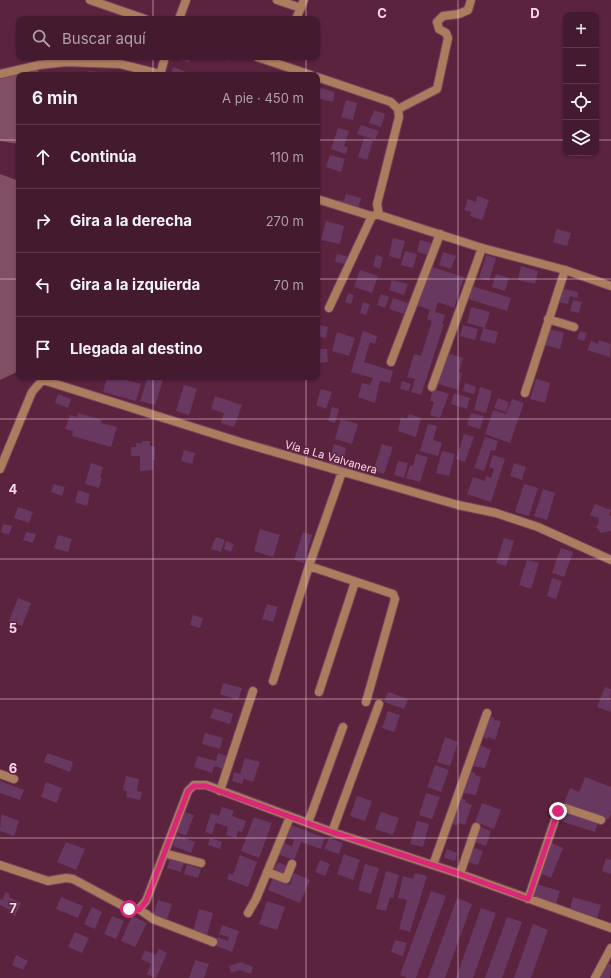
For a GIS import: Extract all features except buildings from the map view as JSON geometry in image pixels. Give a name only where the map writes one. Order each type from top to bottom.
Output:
[{"type":"street","points":[[90,0],[136,16]]},
{"type":"street","points":[[180,16],[186,0]]},
{"type":"street","points":[[277,0],[302,4],[297,16]]},
{"type":"street","points":[[398,108],[437,89],[448,38],[446,33],[439,29],[437,22],[443,16],[459,14],[468,10],[471,0]]},
{"type":"street","points":[[161,72],[164,60]]},
{"type":"street","points":[[266,60],[302,72]]},
{"type":"street","points":[[0,74],[39,65],[66,62],[120,64],[152,72]]},
{"type":"street","points":[[320,78],[391,102],[398,108],[399,117],[375,216],[329,308]]},
{"type":"street","points":[[320,200],[440,234],[482,248],[565,270],[611,286]]},
{"type":"street","points":[[392,362],[440,234]]},
{"type":"street","points":[[432,386],[482,248]]},
{"type":"street","points":[[525,393],[565,270]]},
{"type":"street","points":[[548,319],[574,327]]},
{"type":"street","points":[[0,469],[32,392],[42,380]]},
{"type":"street","name":"Vía a La Valvanera","points":[[50,380],[233,440],[538,527],[611,560]]},
{"type":"street","points":[[273,680],[309,566],[342,472]]},
{"type":"street","points":[[309,566],[393,594],[395,599],[366,702]]},
{"type":"street","points":[[319,692],[355,582]]},
{"type":"street","points":[[220,791],[253,691]]},
{"type":"street","points":[[332,832],[379,704]]},
{"type":"street","points":[[433,865],[487,713]]},
{"type":"street","points":[[308,823],[343,727]]},
{"type":"street","points":[[0,774],[14,779]]},
{"type":"street","points":[[139,910],[146,901],[188,791],[194,786],[206,786],[332,832],[525,896],[611,928]]},
{"type":"street","points":[[525,896],[558,811],[561,808],[565,808],[601,820]]},
{"type":"street","points":[[248,913],[256,899],[290,817]]},
{"type":"street","points":[[460,874],[476,827]]},
{"type":"street","points":[[164,852],[201,863]]},
{"type":"street","points":[[0,864],[48,881],[66,878],[73,879],[129,909],[139,910],[152,919],[213,942]]},
{"type":"street","points":[[267,872],[286,878],[292,864]]},
{"type":"street","points":[[595,978],[611,948]]},
{"type":"shaded area","points":[[39,65],[38,72],[16,72],[16,144],[0,141],[0,74]]},
{"type":"shaded area","points":[[0,174],[16,180],[16,372],[0,380]]},
{"type":"route","points":[[129,909],[139,910],[146,901],[188,791],[194,786],[206,786],[332,832],[460,874],[528,899],[558,811]]}]
